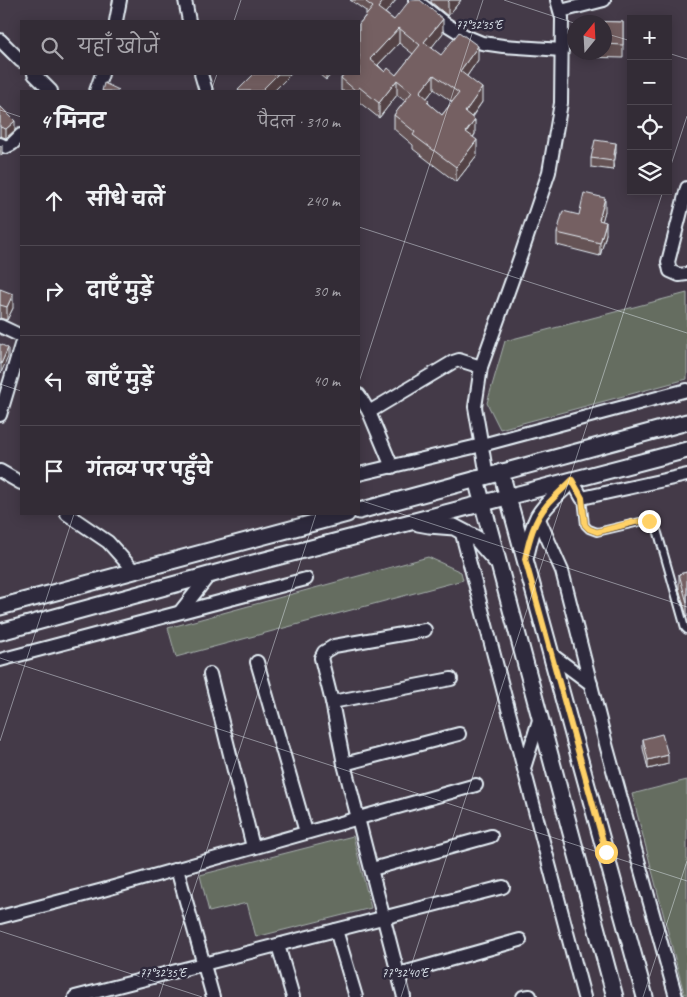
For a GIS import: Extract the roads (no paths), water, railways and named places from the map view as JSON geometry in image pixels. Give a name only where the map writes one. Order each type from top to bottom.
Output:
[{"type":"street","points":[[116,20],[120,0]]},
{"type":"street","points":[[185,0],[189,20]]},
{"type":"street","points":[[415,0],[444,23],[465,36],[482,43],[562,50]]},
{"type":"street","points":[[604,0],[559,6],[562,18],[561,103],[549,172],[480,367],[475,406],[488,476],[483,503],[615,997]]},
{"type":"street","points":[[0,40],[20,60]]},
{"type":"street","points":[[35,75],[50,90]]},
{"type":"street","points":[[96,90],[102,75]]},
{"type":"street","points":[[202,75],[206,90]]},
{"type":"street","points":[[0,144],[6,147],[12,144],[20,135]]},
{"type":"street","points":[[687,188],[668,262],[670,271],[679,275],[687,274]]},
{"type":"street","points":[[0,326],[20,336]]},
{"type":"street","points":[[0,415],[20,348]]},
{"type":"street","points":[[369,412],[453,362],[459,360],[480,367]]},
{"type":"street","points":[[360,474],[482,445],[687,390]]},
{"type":"street","points":[[360,397],[369,412],[392,467]]},
{"type":"street","points":[[360,510],[687,422]]},
{"type":"street","points":[[0,632],[210,574],[687,450]]},
{"type":"street","points":[[0,471],[20,482]]},
{"type":"street","points":[[572,480],[582,498],[687,475]]},
{"type":"street","points":[[488,476],[508,496],[645,997]]},
{"type":"street","points":[[525,559],[530,536],[538,517],[572,480]]},
{"type":"street","points":[[71,515],[108,542],[134,571]]},
{"type":"street","points":[[0,607],[343,515]]},
{"type":"street","points":[[538,517],[562,571],[607,748],[676,997]]},
{"type":"street","points":[[411,522],[454,527],[477,539],[499,565]]},
{"type":"street","points":[[460,530],[584,997]]},
{"type":"street","points":[[180,612],[210,574]]},
{"type":"street","points":[[0,660],[306,579]]},
{"type":"street","points":[[404,997],[344,764],[321,658],[324,652],[334,646],[425,630]]},
{"type":"street","points":[[552,655],[591,684]]},
{"type":"street","points":[[257,662],[306,832]]},
{"type":"street","points":[[210,674],[253,847]]},
{"type":"street","points":[[332,702],[451,680]]},
{"type":"street","points":[[524,768],[540,717]]},
{"type":"street","points":[[344,764],[459,734]]},
{"type":"street","points":[[0,917],[476,785]]},
{"type":"street","points":[[372,869],[491,836]]},
{"type":"street","points":[[177,869],[213,997]]},
{"type":"street","points":[[75,997],[503,888]]},
{"type":"street","points":[[336,930],[356,997]]},
{"type":"street","points":[[399,974],[520,940]]},
{"type":"street","points":[[278,945],[293,997]]},
{"type":"lane","points":[[582,498],[585,525],[597,532],[644,521],[654,524],[687,630]]}]
